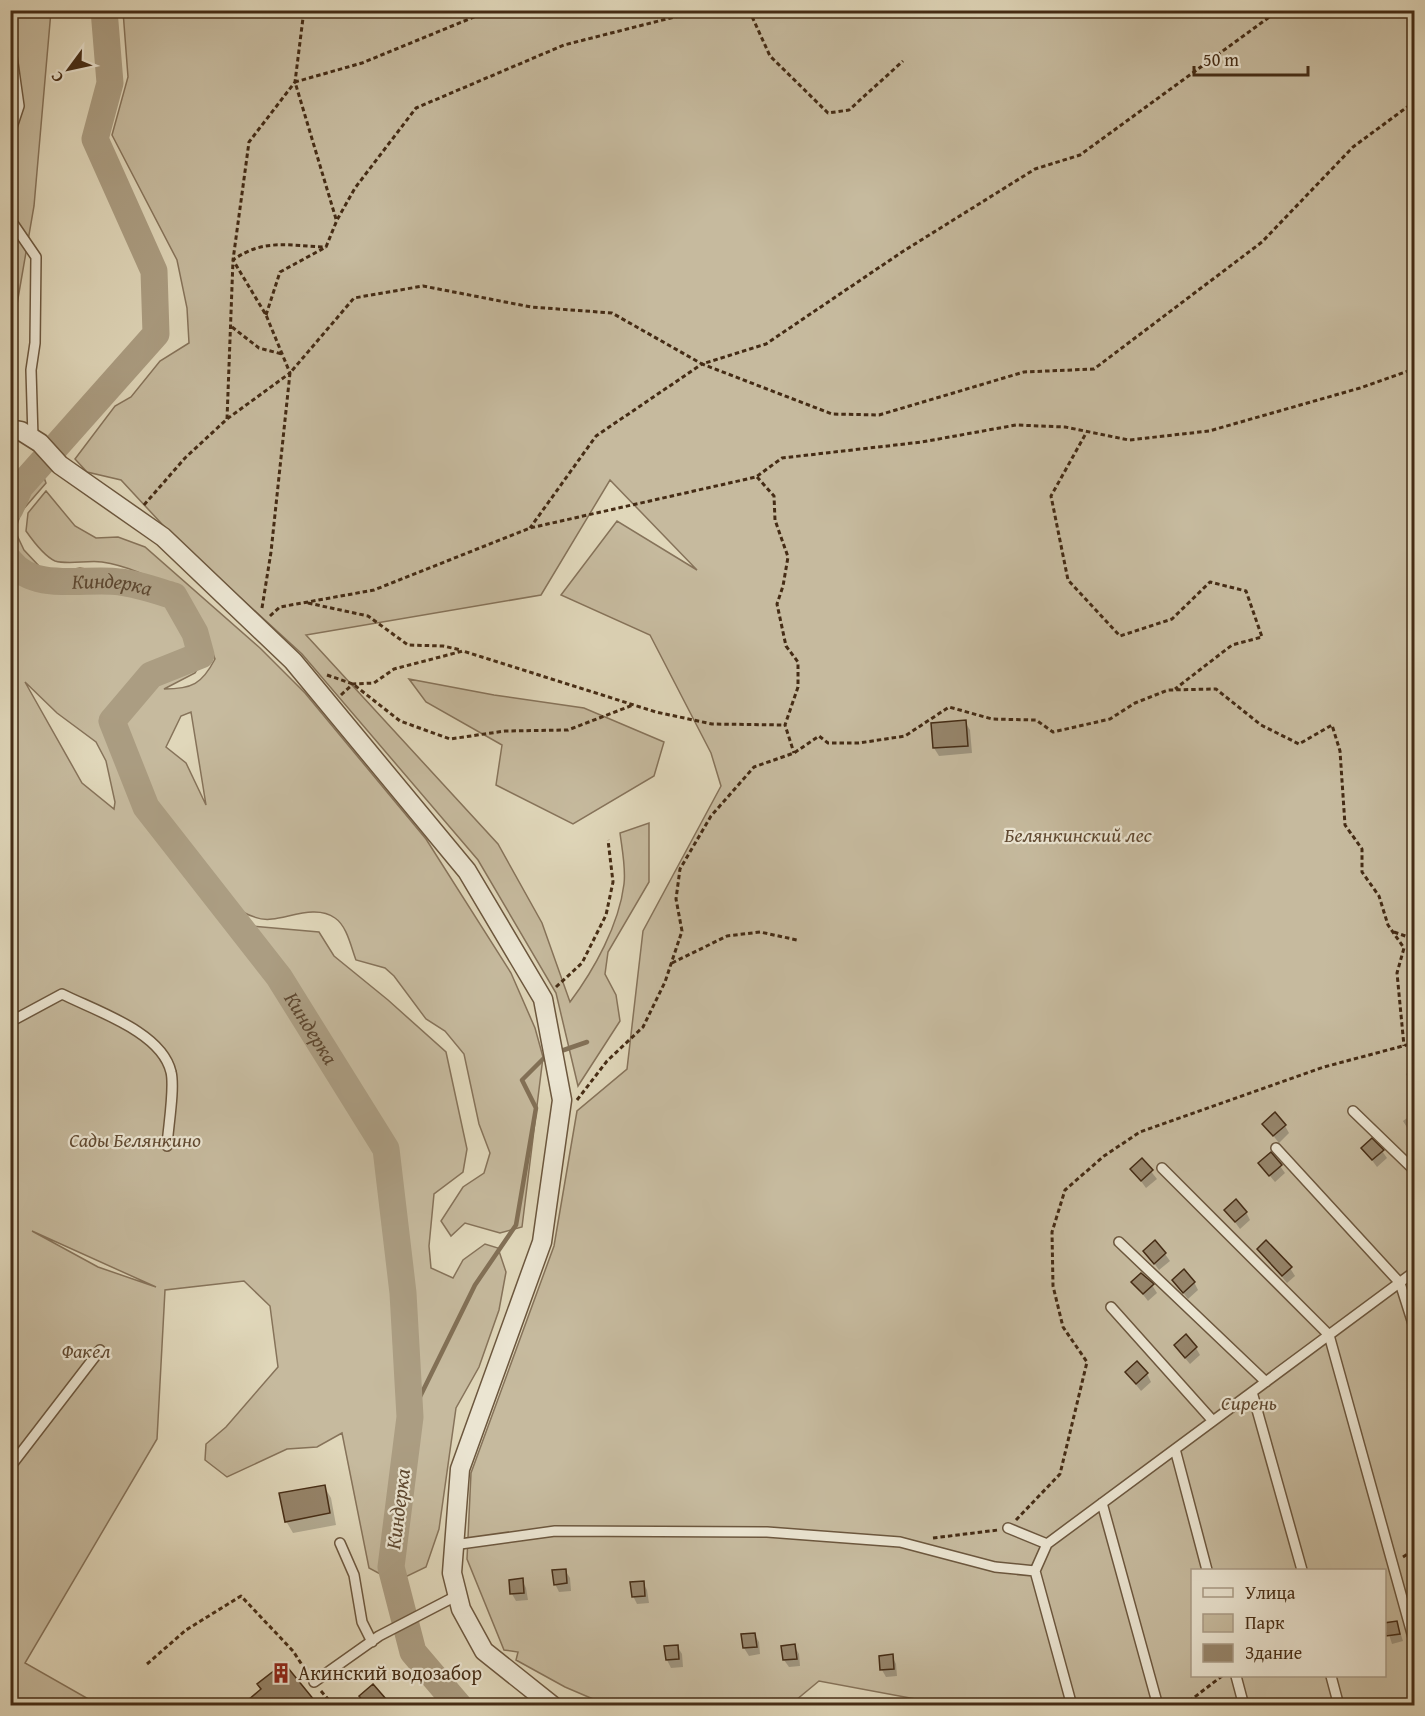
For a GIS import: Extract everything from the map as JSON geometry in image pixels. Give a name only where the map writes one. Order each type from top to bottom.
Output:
[{"type":"street","points":[[10,429],[21,430],[36,440],[60,465],[146,524],[302,671],[467,871],[543,999],[562,1100],[542,1242],[460,1469],[452,1573],[461,1609],[484,1651],[553,1706]]},
{"type":"lane","points":[[10,42],[19,106],[10,133]]},
{"type":"lane","points":[[10,219],[36,257],[35,343],[31,370],[36,440]]},
{"type":"lane","points":[[10,1022],[62,994],[146,1036],[164,1056],[172,1073],[167,1146]]},
{"type":"lane","points":[[1353,1111],[1414,1170]]},
{"type":"lane","points":[[1276,1148],[1400,1282],[1414,1327]]},
{"type":"lane","points":[[1162,1168],[1329,1335],[1414,1641]]},
{"type":"lane","points":[[1119,1242],[1266,1382]]},
{"type":"lane","points":[[1072,1706],[1035,1572],[1047,1544],[1414,1272]]},
{"type":"lane","points":[[1111,1307],[1213,1421]]},
{"type":"lane","points":[[10,1467],[100,1350]]},
{"type":"lane","points":[[1252,1392],[1302,1569]]},
{"type":"lane","points":[[1175,1449],[1207,1569]]},
{"type":"lane","points":[[1102,1503],[1158,1706]]},
{"type":"lane","points":[[1008,1528],[1047,1544]]},
{"type":"lane","points":[[453,1545],[555,1531],[767,1532],[900,1542],[995,1567],[1035,1572]]},
{"type":"lane","points":[[340,1543],[354,1575],[362,1622],[372,1642]]},
{"type":"lane","points":[[314,1682],[390,1631],[458,1595]]},
{"type":"lane","points":[[1236,1677],[1244,1706]]},
{"type":"lane","points":[[1331,1677],[1339,1706]]},
{"type":"path","points":[[304,10],[295,82],[337,220]]},
{"type":"path","points":[[227,419],[233,260],[249,142],[295,82],[362,63],[491,10]]},
{"type":"path","points":[[266,315],[280,272],[326,247],[337,220],[355,188],[416,108],[564,45],[702,10]]},
{"type":"path","points":[[748,10],[770,56],[828,113],[849,110],[903,62]]},
{"type":"path","points":[[530,528],[596,436],[702,364],[766,344],[903,252],[1035,169],[1080,155],[1282,10]]},
{"type":"path","points":[[146,524],[143,503],[227,419],[290,373],[354,298],[423,286],[531,307],[612,313],[702,364],[832,414],[879,415],[1024,372],[1094,369],[1262,242],[1353,147],[1414,102]]},
{"type":"path","points":[[233,260],[251,248],[270,245],[326,247]]},
{"type":"path","points":[[233,260],[266,315],[290,373],[271,552],[258,628]]},
{"type":"path","points":[[232,327],[259,348],[282,354]]},
{"type":"path","points":[[258,628],[280,607],[374,590],[530,528],[756,477],[782,458],[922,442],[1016,425],[1065,427],[1129,440],[1209,431],[1360,388],[1414,369]]},
{"type":"path","points":[[1085,435],[1052,496],[1068,580],[1120,636],[1172,619],[1210,582],[1246,591],[1262,637],[1232,645],[1173,690]]},
{"type":"path","points":[[756,477],[774,496],[775,520],[788,557],[777,604],[786,646],[798,662],[798,687],[785,725],[794,753]]},
{"type":"path","points":[[306,603],[368,616],[408,645],[443,646],[463,651],[496,664],[525,670],[656,712],[712,724],[785,725]]},
{"type":"path","points":[[330,705],[353,684],[374,683],[394,669],[463,651]]},
{"type":"path","points":[[302,671],[337,677],[353,684],[400,721],[450,740],[505,731],[568,730],[635,705]]},
{"type":"path","points":[[559,1119],[588,1089],[607,1061],[644,1028],[672,963],[682,930],[676,898],[680,869],[711,816],[754,767],[794,753],[819,736],[828,743],[858,743],[905,736],[949,707],[992,719],[1036,720],[1053,732],[1110,719],[1135,703],[1173,690],[1216,689],[1261,725],[1299,744],[1332,726],[1340,751],[1345,825],[1362,849],[1362,872],[1379,896],[1392,931],[1404,948],[1397,973],[1404,1046]]},
{"type":"path","points":[[543,999],[582,963],[606,915],[613,882],[608,840]]},
{"type":"path","points":[[1392,931],[1414,939]]},
{"type":"path","points":[[672,963],[727,936],[760,932],[797,940]]},
{"type":"path","points":[[932,1538],[1008,1528],[1060,1474],[1087,1362],[1063,1327],[1053,1287],[1052,1232],[1065,1190],[1104,1156],[1140,1132],[1324,1067],[1414,1043]]},
{"type":"path","points":[[147,1664],[186,1630],[241,1596],[293,1651],[334,1706]]},
{"type":"path","points":[[1183,1706],[1221,1677]]},
{"type":"green space","points":[[11,11],[51,11],[34,206],[11,339]]},
{"type":"green space","points":[[123,11],[1414,11],[1414,1705],[953,1706],[819,1681],[790,1705],[607,1705],[565,1687],[516,1660],[518,1652],[504,1650],[467,1559],[471,1473],[554,1246],[577,1111],[627,1069],[643,931],[721,786],[711,753],[650,635],[561,595],[617,521],[697,570],[610,480],[541,595],[306,635],[498,844],[542,923],[570,1002],[588,976],[617,915],[624,878],[620,833],[649,823],[649,882],[608,952],[605,974],[616,995],[620,1021],[578,1086],[556,993],[478,860],[302,654],[174,537],[121,480],[87,472],[75,459],[115,406],[131,397],[160,361],[189,343],[187,308],[177,260],[112,135],[128,77]]},
{"type":"green space","points":[[32,461],[42,472],[46,483],[21,512],[15,531],[24,550],[40,567],[57,572],[80,568],[134,577],[175,591],[122,566],[96,562],[60,562],[47,556],[26,531],[28,513],[46,491],[75,526],[96,538],[118,537],[145,547],[260,648],[305,693],[426,839],[511,973],[535,1028],[543,1057],[522,1227],[500,1233],[465,1223],[451,1236],[441,1221],[463,1187],[484,1173],[490,1153],[479,1124],[464,1054],[445,1031],[426,1019],[394,976],[385,968],[356,960],[346,931],[335,918],[328,914],[312,912],[264,919],[241,911],[252,926],[319,932],[334,956],[446,1052],[467,1149],[463,1172],[434,1194],[429,1246],[431,1268],[453,1278],[463,1260],[485,1244],[498,1248],[506,1272],[499,1310],[479,1367],[456,1408],[439,1529],[426,1567],[395,1582],[369,1568],[342,1433],[317,1447],[287,1449],[227,1477],[205,1460],[206,1444],[226,1427],[278,1367],[270,1306],[244,1281],[165,1290],[157,1439],[25,1663],[99,1705],[11,1705],[10,477]],"holes":[[[180,594],[186,598],[196,614],[215,659],[201,679],[195,683],[182,688],[164,689],[195,673],[205,657],[199,632]],[[25,682],[57,713],[96,742],[106,761],[115,802],[114,809],[82,783]],[[191,712],[206,805],[186,763],[166,747],[181,716]],[[32,1231],[156,1287],[98,1267]]]},
{"type":"green space","points":[[409,679],[494,695],[584,708],[664,742],[654,776],[573,824],[496,785],[502,745],[426,702]]},
{"type":"building","points":[[966,720],[968,746],[933,748],[931,723]]},
{"type":"building","points":[[1275,1112],[1286,1125],[1273,1136],[1262,1124]]},
{"type":"building","points":[[1372,1138],[1384,1150],[1372,1160],[1361,1148]]},
{"type":"building","points":[[1271,1152],[1282,1165],[1269,1176],[1258,1163]]},
{"type":"building","points":[[1142,1158],[1153,1170],[1141,1181],[1130,1169]]},
{"type":"building","points":[[1236,1199],[1247,1212],[1235,1222],[1224,1210]]},
{"type":"building","points":[[1155,1240],[1166,1253],[1154,1264],[1143,1251]]},
{"type":"building","points":[[1266,1240],[1292,1267],[1282,1276],[1257,1249]]},
{"type":"building","points":[[1184,1269],[1195,1282],[1183,1293],[1172,1280]]},
{"type":"building","points":[[1141,1273],[1154,1284],[1143,1294],[1131,1282]]},
{"type":"building","points":[[1186,1334],[1197,1347],[1185,1358],[1174,1345]]},
{"type":"building","points":[[1137,1361],[1148,1373],[1136,1384],[1125,1372]]},
{"type":"building","points":[[325,1485],[330,1513],[285,1522],[279,1493]]},
{"type":"building","points":[[566,1569],[567,1583],[554,1585],[552,1570]]},
{"type":"building","points":[[523,1578],[524,1593],[510,1594],[509,1580]]},
{"type":"building","points":[[644,1581],[645,1596],[632,1597],[630,1582]]},
{"type":"building","points":[[1397,1621],[1400,1634],[1386,1636],[1386,1623]]},
{"type":"building","points":[[755,1633],[757,1647],[743,1648],[741,1634]]},
{"type":"building","points":[[795,1644],[797,1659],[783,1660],[781,1646]]},
{"type":"building","points":[[678,1645],[679,1659],[666,1660],[664,1646]]},
{"type":"building","points":[[893,1654],[894,1669],[880,1670],[879,1656]]},
{"type":"building","name":"Акинский водозабор","points":[[284,1663],[319,1706],[241,1706],[261,1689],[257,1684]]},
{"type":"building","points":[[373,1684],[386,1699],[378,1706],[367,1706],[359,1696]]},
{"type":"waterway","name":"Киндерка","points":[[10,509],[20,487],[156,334],[154,271],[95,139],[110,83],[104,10]]},
{"type":"waterway","name":"Киндерка","points":[[10,561],[21,571],[47,580],[120,582],[174,596],[195,633],[201,655],[151,675],[112,721],[146,807],[279,977],[386,1149],[403,1293],[410,1417],[391,1567],[413,1652],[459,1706]]},
{"type":"waterway","points":[[558,1052],[587,1042]]},
{"type":"waterway","points":[[410,1417],[475,1285],[516,1225],[536,1108],[522,1080],[545,1057],[550,1055]]},
{"type":"place","name":"Акинский водозабор","points":[[281,1673]]},
{"type":"park label","name":"Белянкинский лес","points":[[1078,835]]},
{"type":"park label","name":"Сады Белянкино","points":[[135,1140]]},
{"type":"park label","name":"Факел","points":[[86,1351]]},
{"type":"park label","name":"Сирень","points":[[1249,1403]]}]
